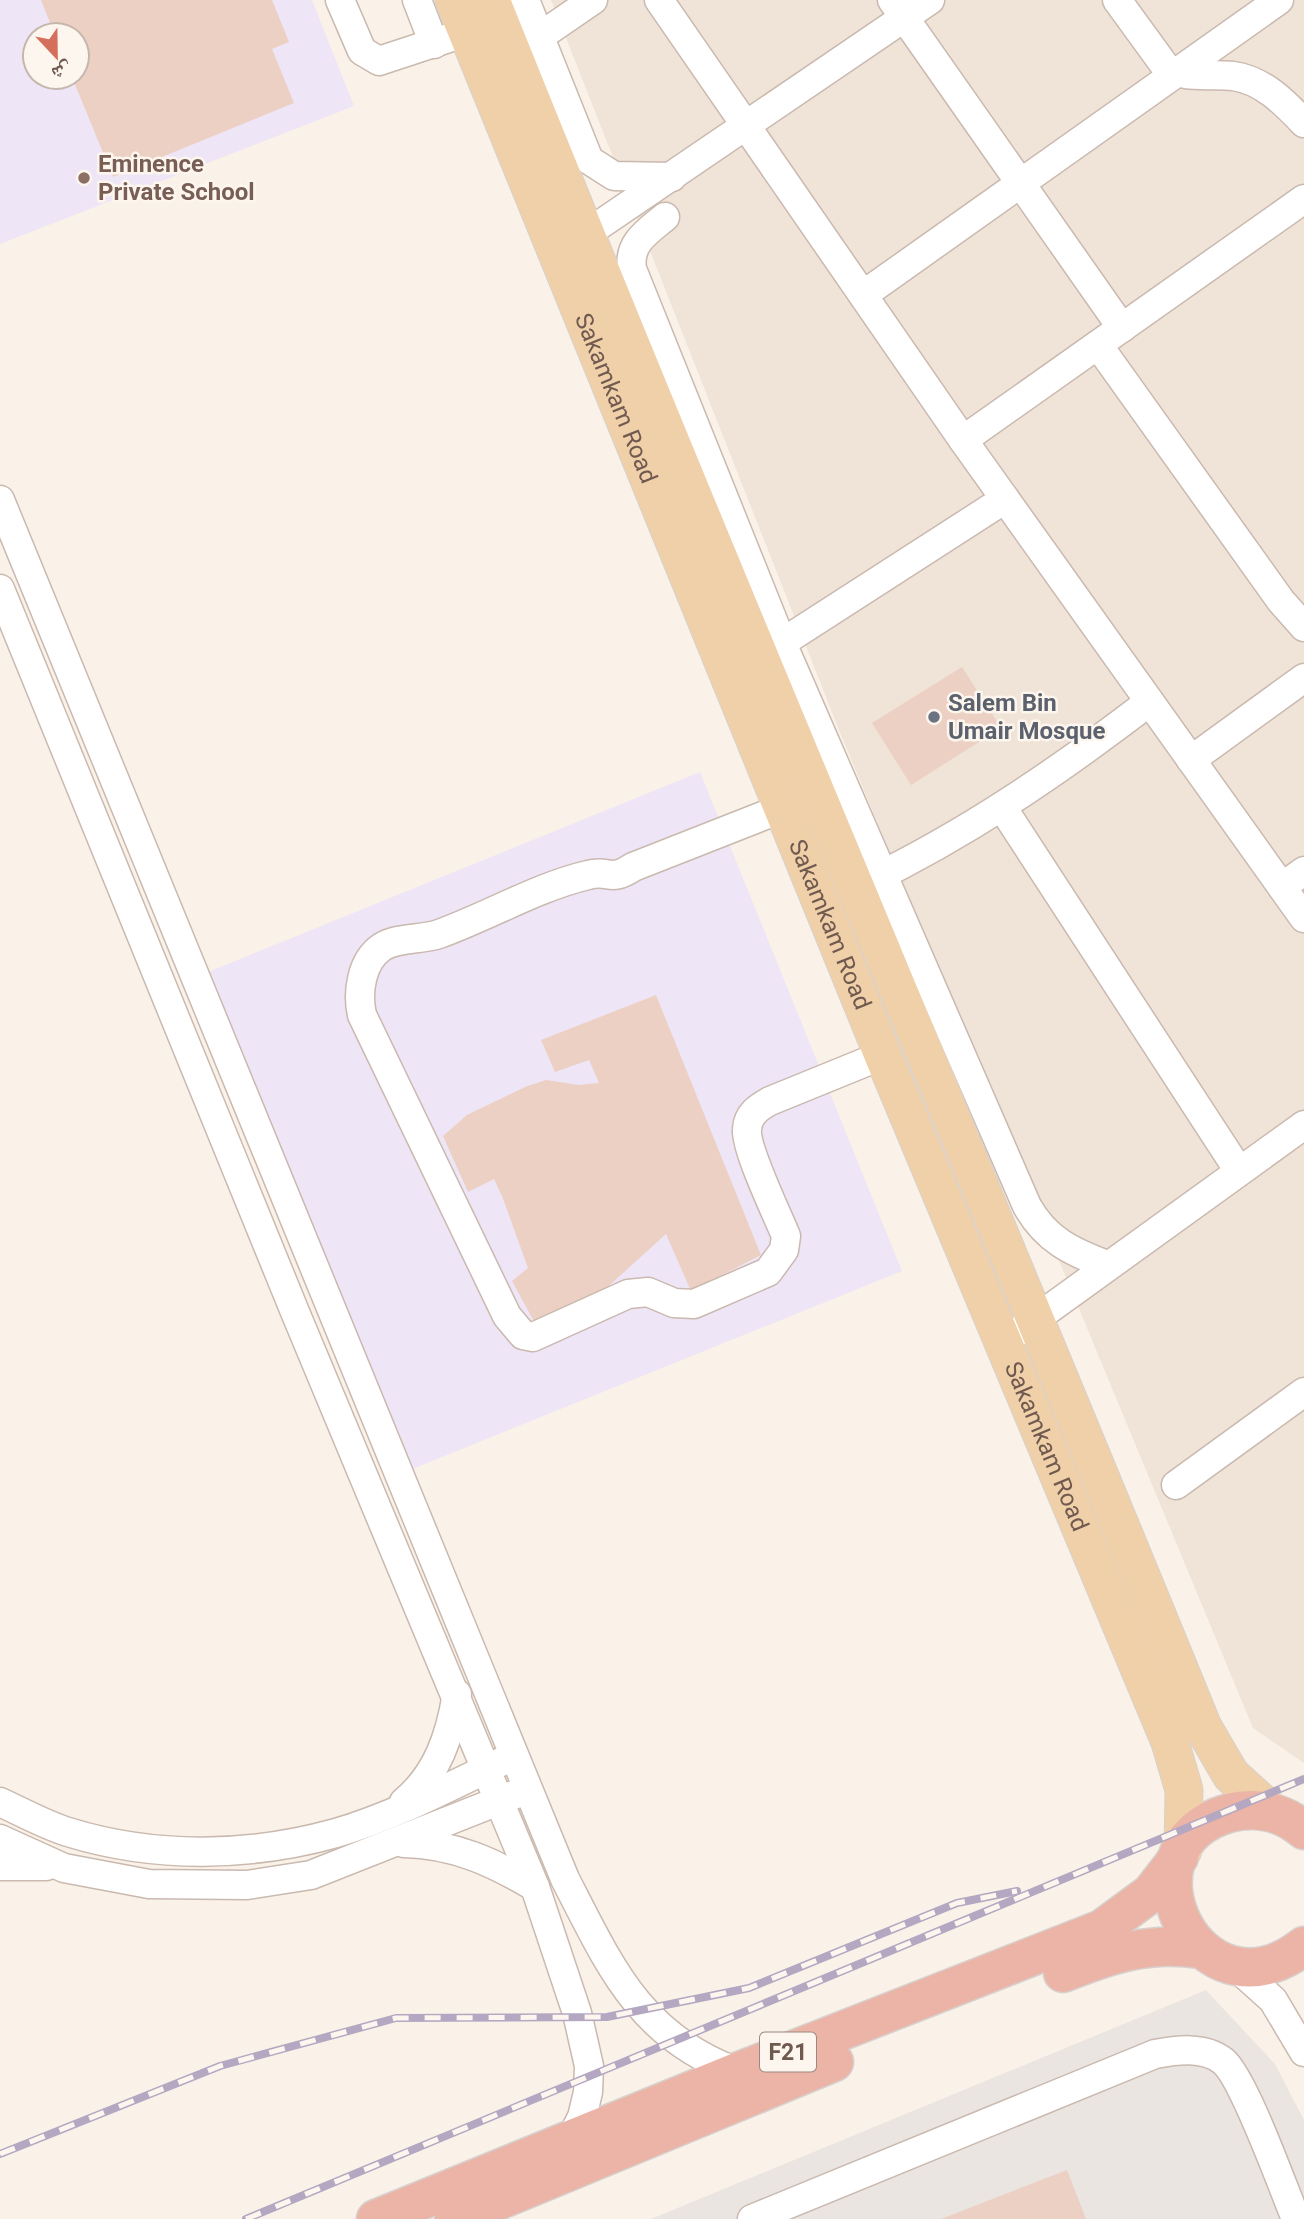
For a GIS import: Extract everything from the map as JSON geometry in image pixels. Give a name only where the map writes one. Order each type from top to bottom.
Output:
[{"type":"highway","points":[[1291,1820],[1253,1810],[1223,1815],[1197,1832],[1181,1853],[1172,1887],[1173,1902],[1184,1931],[1200,1949],[1234,1965],[1265,1966],[1279,1962],[1304,1947]]},
{"type":"highway","name":"F21","points":[[376,2219],[737,2072],[1102,1929],[1151,1893],[1181,1853]]},
{"type":"highway","name":"F21","points":[[454,2219],[883,2041],[1106,1956],[1155,1945],[1200,1949]]},
{"type":"main road","name":"Sakamkam Road","points":[[491,0],[526,46],[572,244],[783,807],[883,1055],[1005,1341],[1176,1758],[1185,1810],[1181,1853]]},
{"type":"main road","name":"Sakamkam Road","points":[[452,25],[572,244],[629,301],[867,882],[1037,1319],[1211,1744],[1244,1789],[1291,1820]]},
{"type":"street","points":[[340,0],[362,51],[372,59],[386,61],[452,25],[417,0]]},
{"type":"street","points":[[360,0],[386,61]]},
{"type":"street","points":[[525,0],[526,46],[589,160],[614,176],[672,177]]},
{"type":"street","points":[[526,46],[593,0]]},
{"type":"street","points":[[659,0],[963,440],[1191,761],[1293,879],[1304,918]]},
{"type":"street","points":[[572,244],[746,127],[898,9],[929,0]]},
{"type":"street","points":[[1117,0],[1165,66],[1175,74],[1236,76],[1266,88],[1304,123]]},
{"type":"street","points":[[863,295],[1279,0]]},
{"type":"street","points":[[898,9],[1122,328]]},
{"type":"street","points":[[963,440],[1304,199]]},
{"type":"street","points":[[629,301],[632,251],[641,237],[665,217]]},
{"type":"street","points":[[1098,345],[1273,590],[1304,627]]},
{"type":"street","points":[[770,650],[1005,499]]},
{"type":"street","points":[[0,500],[565,1879],[599,1944],[640,2007],[683,2048],[737,2072]]},
{"type":"street","points":[[0,589],[295,1312],[457,1694],[535,1887],[577,2013],[589,2066],[588,2092],[582,2117],[571,2139]]},
{"type":"street","points":[[1191,761],[1304,678]]},
{"type":"street","points":[[1107,1265],[1058,1243],[1035,1220],[867,882],[1002,807],[1077,757],[1149,702]]},
{"type":"street","points":[[783,807],[633,867],[620,875],[584,876],[442,933],[382,947],[371,958],[361,983],[362,1015],[507,1316],[523,1335],[533,1337],[628,1294],[648,1292],[674,1303],[694,1304],[768,1272],[785,1250],[786,1236],[748,1139],[750,1119],[756,1109],[770,1101],[883,1055]]},
{"type":"street","points":[[1002,807],[1239,1171]]},
{"type":"street","points":[[1005,1341],[1304,1125]]},
{"type":"street","points":[[1176,1485],[1304,1392]]},
{"type":"street","points":[[391,1812],[408,1799],[435,1765],[445,1745],[457,1694]]},
{"type":"street","points":[[0,1802],[67,1832],[132,1847],[199,1853],[261,1849],[337,1832],[391,1812],[515,1756]]},
{"type":"street","points":[[0,1866],[29,1864],[64,1868],[149,1884],[247,1885],[311,1875],[499,1802],[528,1788]]},
{"type":"street","points":[[0,1839],[64,1868]]},
{"type":"street","points":[[394,1843],[453,1848],[482,1857],[535,1887]]},
{"type":"street","points":[[1234,1965],[1273,2000],[1304,2052]]},
{"type":"street","points":[[752,2219],[1155,2054],[1178,2050],[1211,2054],[1225,2062],[1239,2083],[1296,2219]]},
{"type":"shaded area","name":"Eminence Private School","points":[[0,0],[312,0],[354,106],[0,244]]},
{"type":"shaded area","points":[[551,0],[1304,0],[1304,1763],[1253,1728],[841,735]]},
{"type":"shaded area","points":[[700,772],[902,1271],[410,1470],[208,972]]},
{"type":"shaded area","points":[[1206,1990],[1275,2064],[1304,2120],[1304,2219],[651,2219]]},
{"type":"building","points":[[41,0],[272,0],[289,42],[272,49],[294,103],[113,177],[78,91],[91,91],[91,21],[49,21]]},
{"type":"building","points":[[962,667],[1001,728],[911,785],[872,723]]},
{"type":"building","points":[[656,995],[761,1255],[691,1291],[666,1234],[602,1292],[537,1327],[512,1281],[528,1268],[494,1179],[468,1192],[443,1136],[467,1115],[525,1087],[546,1080],[579,1085],[599,1083],[589,1060],[555,1072],[541,1040]]},
{"type":"building","points":[[1067,2170],[1086,2219],[941,2219]]},
{"type":"railway","points":[[246,2219],[1304,1779]]},
{"type":"railway","points":[[0,2154],[220,2066],[396,2018],[607,2017],[749,1988],[957,1903],[1017,1891]]},
{"type":"place","name":"Eminence Private School","points":[[84,178]]},
{"type":"place","name":"Salem Bin Umair Mosque","points":[[934,717]]}]
